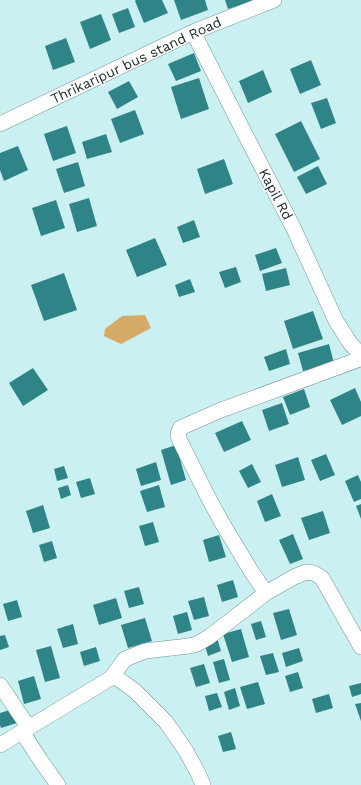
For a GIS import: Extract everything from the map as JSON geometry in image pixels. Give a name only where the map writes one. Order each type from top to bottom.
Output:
[{"type":"street","name":"Thrikaripur bus stand Road","points":[[0,124],[193,32],[274,0]]},
{"type":"street","name":"Kapil Rd","points":[[193,32],[293,227],[336,322],[361,358]]},
{"type":"street","points":[[266,593],[221,522],[180,439],[178,434],[180,428],[221,410],[361,358]]},
{"type":"street","points":[[0,745],[111,678],[125,659],[145,651],[197,644],[209,637],[266,593],[306,572],[314,573],[322,578],[361,647]]},
{"type":"street","points":[[113,675],[135,691],[166,722],[186,751],[203,785]]},
{"type":"street","points":[[0,685],[26,730],[41,761],[58,785]]},
{"type":"shaded area","points":[[145,315],[151,328],[121,344],[104,336],[105,329],[122,316]]},
{"type":"building","points":[[162,0],[168,13],[144,23],[135,1]]},
{"type":"building","points":[[174,0],[205,0],[208,10],[181,20]]},
{"type":"building","points":[[225,0],[256,0],[228,9]]},
{"type":"building","points":[[128,8],[135,27],[119,33],[112,14]]},
{"type":"building","points":[[101,14],[111,40],[90,49],[80,22]]},
{"type":"building","points":[[66,38],[75,62],[53,70],[45,46]]},
{"type":"building","points":[[194,53],[201,71],[176,81],[168,64]]},
{"type":"building","points":[[311,60],[321,85],[300,94],[290,69]]},
{"type":"building","points":[[263,70],[272,92],[248,103],[239,81]]},
{"type":"building","points":[[199,78],[209,109],[181,119],[171,87]]},
{"type":"building","points":[[129,81],[138,97],[117,109],[108,92]]},
{"type":"building","points":[[327,98],[336,123],[321,129],[311,103]]},
{"type":"building","points":[[135,110],[144,134],[120,143],[111,119]]},
{"type":"building","points":[[301,121],[320,159],[294,172],[275,134]]},
{"type":"building","points":[[67,126],[76,153],[53,161],[44,134]]},
{"type":"building","points":[[106,134],[112,152],[87,159],[82,142]]},
{"type":"building","points":[[18,146],[28,170],[4,181],[0,170],[0,153]]},
{"type":"building","points":[[224,159],[233,184],[205,194],[197,169]]},
{"type":"building","points":[[78,162],[85,186],[64,193],[56,169]]},
{"type":"building","points":[[318,166],[327,184],[306,194],[297,177]]},
{"type":"building","points":[[89,198],[97,226],[77,232],[69,204]]},
{"type":"building","points":[[56,200],[65,228],[41,236],[32,208]]},
{"type":"building","points":[[194,220],[200,237],[183,243],[177,227]]},
{"type":"building","points":[[155,238],[167,265],[137,277],[126,250]]},
{"type":"building","points":[[276,248],[282,263],[260,271],[255,255]]},
{"type":"building","points":[[236,267],[241,282],[225,288],[219,272]]},
{"type":"building","points":[[286,268],[290,285],[266,291],[262,274]]},
{"type":"building","points":[[64,273],[77,310],[44,321],[31,285]]},
{"type":"building","points":[[190,279],[195,292],[179,297],[175,285]]},
{"type":"building","points":[[313,311],[323,339],[293,349],[284,321]]},
{"type":"building","points":[[329,344],[334,363],[303,371],[298,353]]},
{"type":"building","points":[[286,349],[290,364],[269,371],[264,357]]},
{"type":"building","points":[[33,368],[48,390],[23,406],[9,383]]},
{"type":"building","points":[[355,388],[361,402],[361,416],[342,425],[330,400]]},
{"type":"building","points":[[304,389],[310,407],[290,415],[283,397]]},
{"type":"building","points":[[282,403],[289,424],[269,431],[262,410]]},
{"type":"building","points":[[242,421],[251,440],[224,452],[215,433]]},
{"type":"building","points":[[176,445],[186,480],[171,485],[161,450]]},
{"type":"building","points":[[326,454],[335,475],[320,481],[311,460]]},
{"type":"building","points":[[298,457],[305,480],[282,487],[275,465]]},
{"type":"building","points":[[156,462],[161,480],[141,486],[136,469]]},
{"type":"building","points":[[252,464],[261,482],[248,488],[239,471]]},
{"type":"building","points":[[64,466],[68,478],[57,481],[54,469]]},
{"type":"building","points":[[358,475],[361,482],[361,499],[354,502],[345,481]]},
{"type":"building","points":[[90,478],[95,494],[81,498],[76,482]]},
{"type":"building","points":[[68,485],[71,495],[61,499],[58,488]]},
{"type":"building","points":[[159,485],[165,507],[147,512],[140,491]]},
{"type":"building","points":[[272,494],[281,516],[265,522],[257,501]]},
{"type":"building","points":[[361,504],[361,519],[356,506]]},
{"type":"building","points":[[43,505],[50,528],[33,533],[26,511]]},
{"type":"building","points":[[323,511],[330,533],[309,540],[301,518]]},
{"type":"building","points":[[153,522],[159,542],[145,546],[139,526]]},
{"type":"building","points":[[293,534],[303,559],[290,564],[279,540]]},
{"type":"building","points":[[219,535],[226,557],[209,562],[203,540]]},
{"type":"building","points":[[52,541],[57,558],[44,562],[39,545]]},
{"type":"building","points":[[233,580],[238,597],[222,602],[217,585]]},
{"type":"building","points":[[139,587],[144,604],[129,608],[124,591]]},
{"type":"building","points":[[204,597],[209,616],[194,620],[188,601]]},
{"type":"building","points":[[116,598],[122,618],[99,625],[93,605]]},
{"type":"building","points":[[17,600],[22,617],[8,621],[3,604]]},
{"type":"building","points":[[289,609],[297,635],[281,640],[273,613]]},
{"type":"building","points":[[187,612],[192,630],[178,634],[173,616]]},
{"type":"building","points":[[145,618],[152,641],[128,648],[121,625]]},
{"type":"building","points":[[261,621],[266,637],[256,640],[251,624]]},
{"type":"building","points":[[73,624],[78,644],[63,648],[57,629]]},
{"type":"building","points":[[241,629],[249,657],[232,662],[223,634]]},
{"type":"building","points":[[5,635],[9,647],[0,650],[0,636]]},
{"type":"building","points":[[217,638],[221,651],[208,656],[204,642]]},
{"type":"building","points":[[51,646],[60,678],[45,682],[36,650]]},
{"type":"building","points":[[96,647],[100,661],[84,666],[80,652]]},
{"type":"building","points":[[299,648],[303,661],[286,667],[282,653]]},
{"type":"building","points":[[273,653],[279,672],[266,675],[260,656]]},
{"type":"building","points":[[224,659],[230,680],[219,683],[213,662]]},
{"type":"building","points":[[204,664],[210,683],[196,687],[190,668]]},
{"type":"building","points":[[298,672],[303,688],[290,692],[285,676]]},
{"type":"building","points":[[34,676],[41,699],[24,704],[18,681]]},
{"type":"building","points":[[258,682],[265,704],[247,709],[240,687]]},
{"type":"building","points":[[361,683],[361,694],[352,697],[349,686]]},
{"type":"building","points":[[235,688],[240,706],[229,710],[224,692]]},
{"type":"building","points":[[217,693],[222,707],[209,711],[205,696]]},
{"type":"building","points":[[329,694],[333,708],[316,713],[312,699]]},
{"type":"building","points":[[361,703],[361,721],[355,704]]},
{"type":"building","points":[[13,709],[17,723],[1,728],[0,713]]},
{"type":"building","points":[[231,732],[236,749],[223,752],[218,736]]}]
